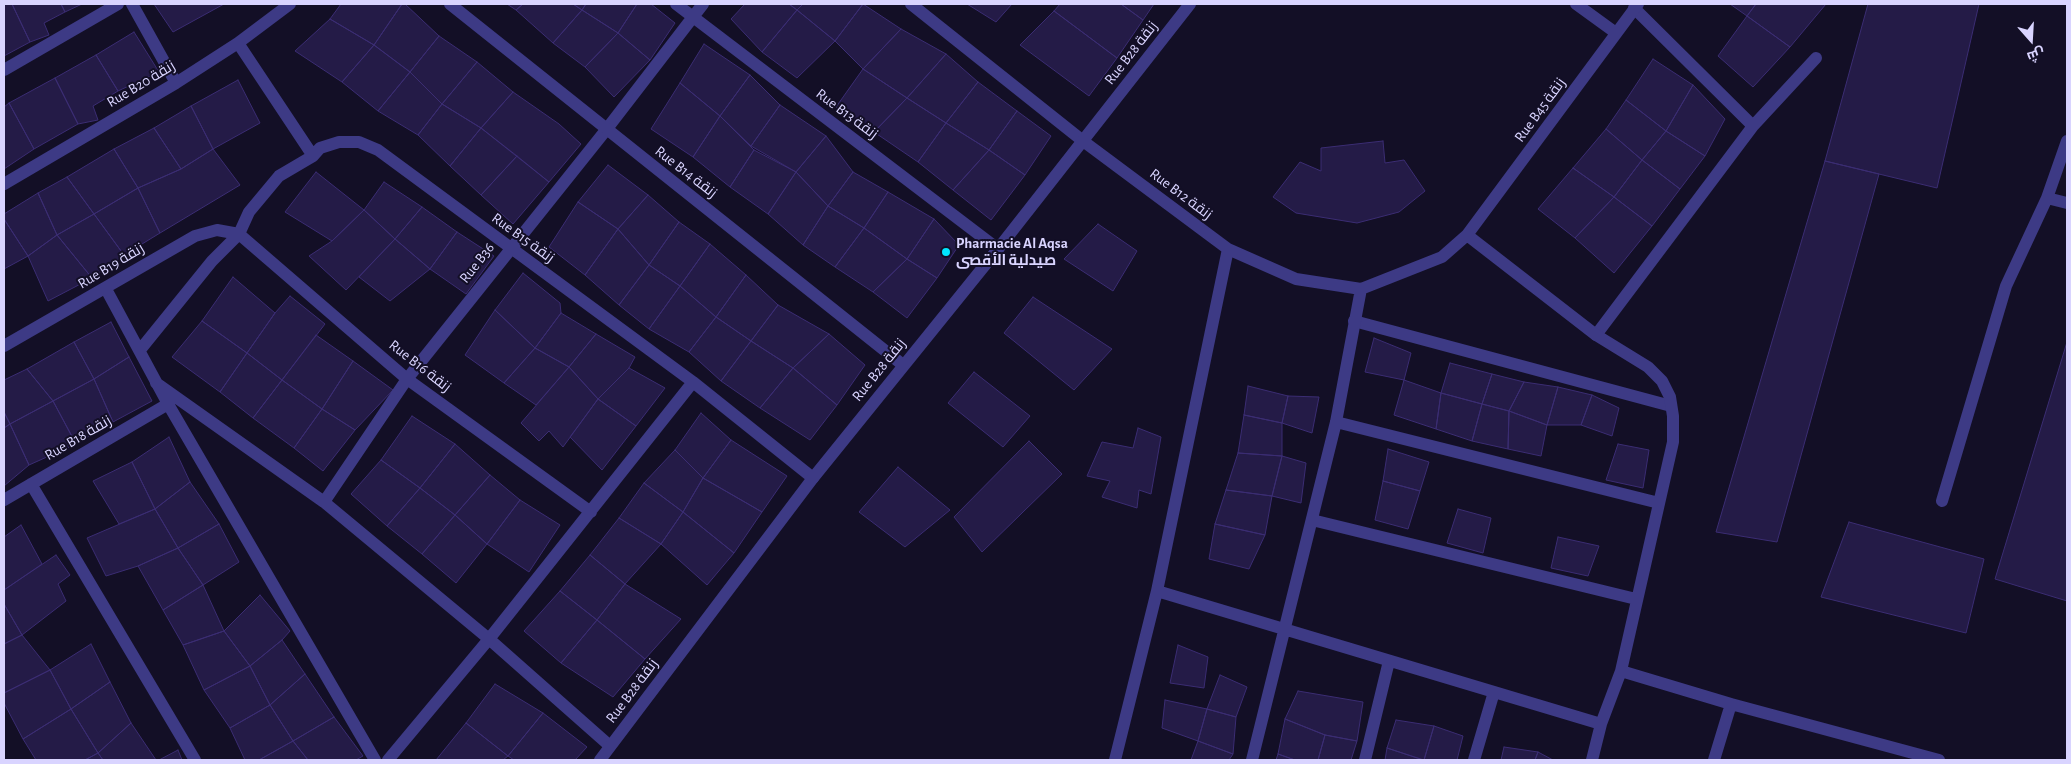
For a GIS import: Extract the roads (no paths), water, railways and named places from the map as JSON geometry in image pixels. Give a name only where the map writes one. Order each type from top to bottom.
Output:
[{"type":"street","points":[[4,70],[118,4]]},
{"type":"street","points":[[132,4],[176,83]]},
{"type":"street","name":"Rue B20 زنقة","points":[[4,184],[176,83],[238,43],[290,4]]},
{"type":"street","name":"Rue B14 زنقة","points":[[450,4],[903,365]]},
{"type":"street","name":"Rue B13 زنقة","points":[[676,4],[998,250]]},
{"type":"street","name":"Rue B36","points":[[324,502],[407,379],[606,130],[703,4]]},
{"type":"street","name":"Rue B12 زنقة","points":[[911,4],[1083,141],[1228,249],[1296,279],[1361,289]]},
{"type":"street","name":"Rue B28 زنقة","points":[[600,760],[813,478],[998,250],[1190,4]]},
{"type":"street","points":[[1576,4],[1616,33]]},
{"type":"street","points":[[1636,6],[1753,126]]},
{"type":"street","name":"Rue B45 زنقة","points":[[1467,235],[1636,6]]},
{"type":"street","points":[[238,43],[313,156]]},
{"type":"street","points":[[1596,335],[1753,126],[1816,58]]},
{"type":"street","points":[[1942,501],[2006,286],[2047,198],[2067,141]]},
{"type":"street","name":"Rue B15 زنقة","points":[[140,350],[212,261],[238,234],[249,212],[279,176],[313,156],[320,148],[339,142],[358,142],[378,150],[692,382],[813,478]]},
{"type":"street","points":[[2047,198],[2067,203]]},
{"type":"street","name":"Rue B19 زنقة","points":[[4,346],[106,289],[195,236],[218,230],[238,234]]},
{"type":"street","name":"Rue B16 زنقة","points":[[238,234],[407,379],[591,512]]},
{"type":"street","points":[[1252,760],[1336,422],[1361,289],[1442,257],[1467,235],[1596,335],[1648,367],[1662,381],[1670,397],[1673,442],[1620,671],[1592,760]]},
{"type":"street","points":[[1115,760],[1157,591],[1228,249]]},
{"type":"street","points":[[106,289],[156,383],[375,760]]},
{"type":"street","points":[[1354,321],[1671,406]]},
{"type":"street","points":[[388,760],[490,639],[692,382]]},
{"type":"street","points":[[156,383],[324,502],[490,639],[610,746]]},
{"type":"street","name":"Rue B18 زنقة","points":[[4,500],[168,404]]},
{"type":"street","points":[[1336,422],[1659,503]]},
{"type":"street","points":[[31,484],[195,760]]},
{"type":"street","points":[[1312,520],[1636,599]]},
{"type":"street","points":[[1157,591],[1602,724]]},
{"type":"street","points":[[1365,760],[1389,661]]},
{"type":"street","points":[[1620,671],[1731,704],[1939,760]]},
{"type":"street","points":[[1474,760],[1494,692]]},
{"type":"street","points":[[1714,760],[1731,704]]},
{"type":"place","name":"Pharmacie Al Aqsa صيدلية الأقصى","points":[[946,252]]}]
